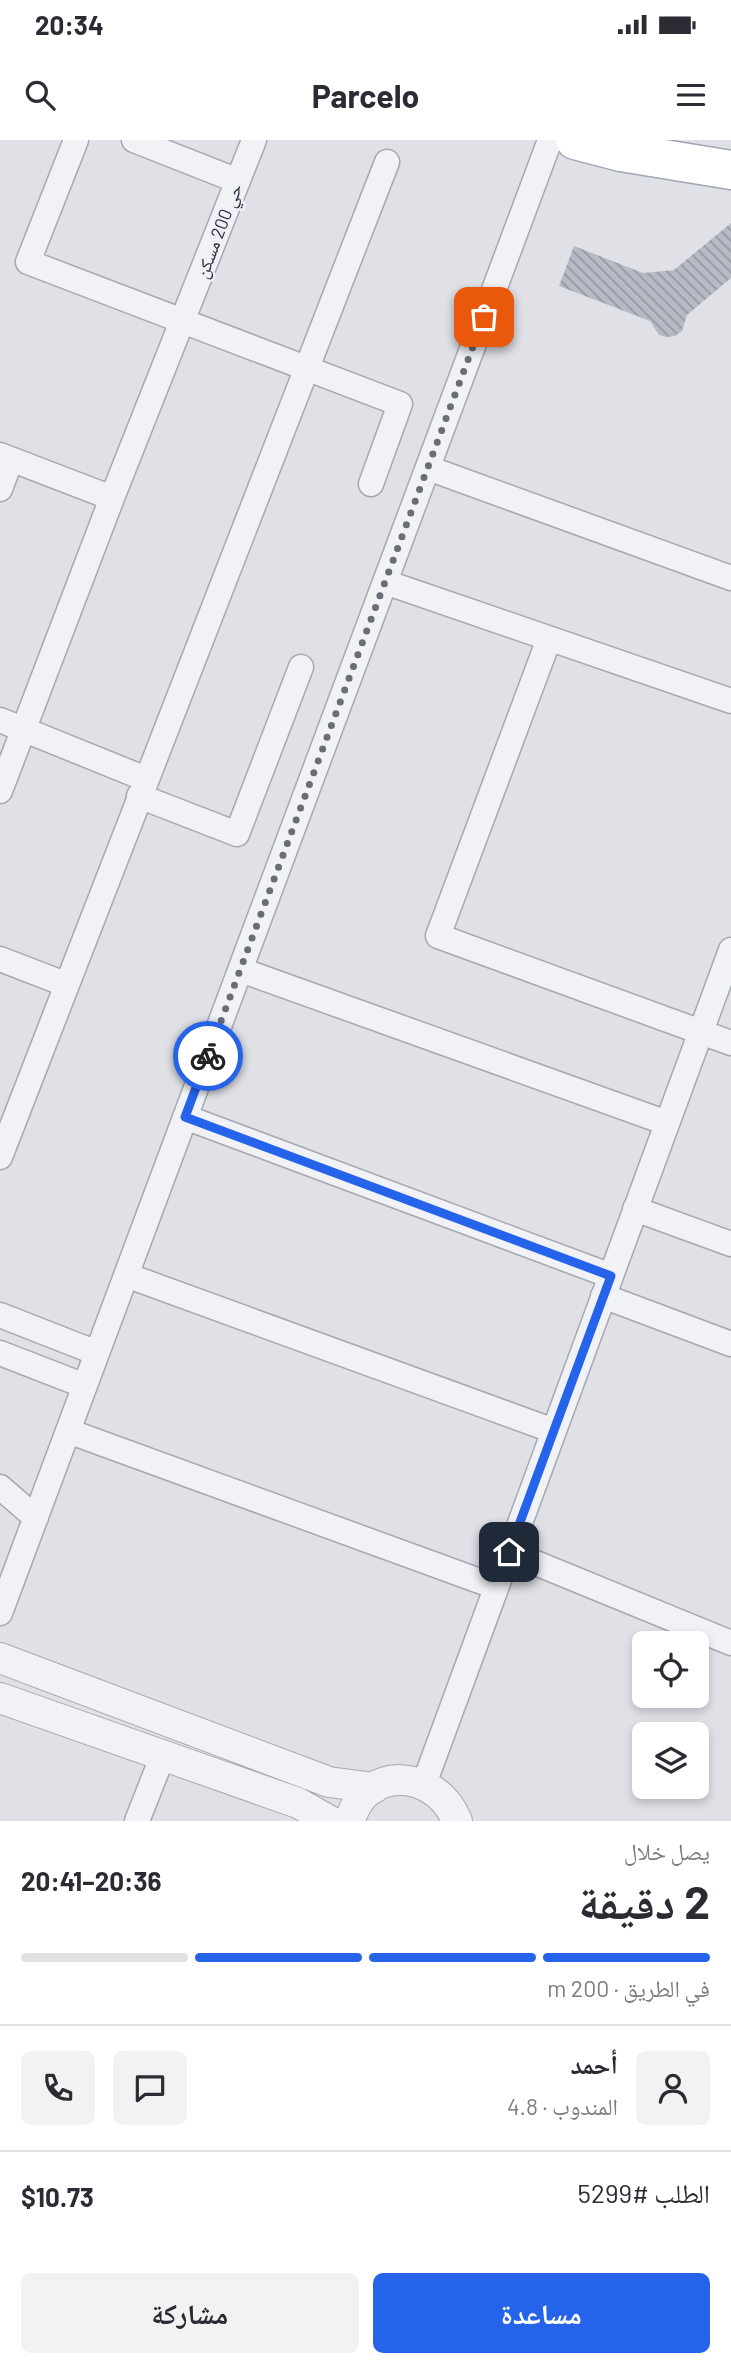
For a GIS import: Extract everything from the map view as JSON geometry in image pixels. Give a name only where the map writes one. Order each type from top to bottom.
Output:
[{"type":"main road","points":[[575,140],[621,152],[731,170]]},
{"type":"street","points":[[76,140],[29,262],[400,404],[371,484]]},
{"type":"street","points":[[134,140],[238,181]]},
{"type":"street","name":"حي 200 مسكن","points":[[0,791],[112,498],[254,140]]},
{"type":"street","points":[[0,1613],[550,140]]},
{"type":"street","points":[[0,1157],[65,984],[387,162]]},
{"type":"street","points":[[0,489],[6,457],[112,498]]},
{"type":"street","points":[[428,468],[731,578]]},
{"type":"street","points":[[385,582],[731,701]]},
{"type":"street","points":[[549,639],[438,936],[731,1043]]},
{"type":"street","points":[[0,720],[237,834],[301,667]]},
{"type":"street","points":[[424,1784],[731,950]]},
{"type":"street","points":[[0,958],[65,984]]},
{"type":"street","points":[[241,970],[667,1123]]},
{"type":"street","points":[[185,1117],[607,1286],[731,1343]]},
{"type":"street","points":[[635,1209],[731,1244]]},
{"type":"street","points":[[126,1275],[554,1431]]},
{"type":"street","points":[[0,1315],[97,1353]]},
{"type":"street","points":[[0,1353],[85,1387]]},
{"type":"street","points":[[68,1431],[496,1587]]},
{"type":"street","points":[[0,1487],[36,1518]]},
{"type":"street","points":[[509,1552],[731,1643]]},
{"type":"street","points":[[0,1658],[329,1782],[374,1788]]},
{"type":"street","points":[[0,1698],[298,1803],[330,1821]]},
{"type":"street","points":[[137,1821],[163,1755]]},
{"type":"street","points":[[350,1821],[360,1801],[374,1788],[390,1781],[407,1780],[424,1784],[440,1794],[460,1817]]},
{"type":"building","points":[[731,223],[731,278],[687,315],[682,331],[675,336],[659,335],[650,321],[559,286],[574,246],[643,273],[674,270]]},
{"type":"way so far","points":[[208,1056],[484,317]]},
{"type":"route","points":[[208,1056],[185,1117],[611,1276],[509,1552]]}]
